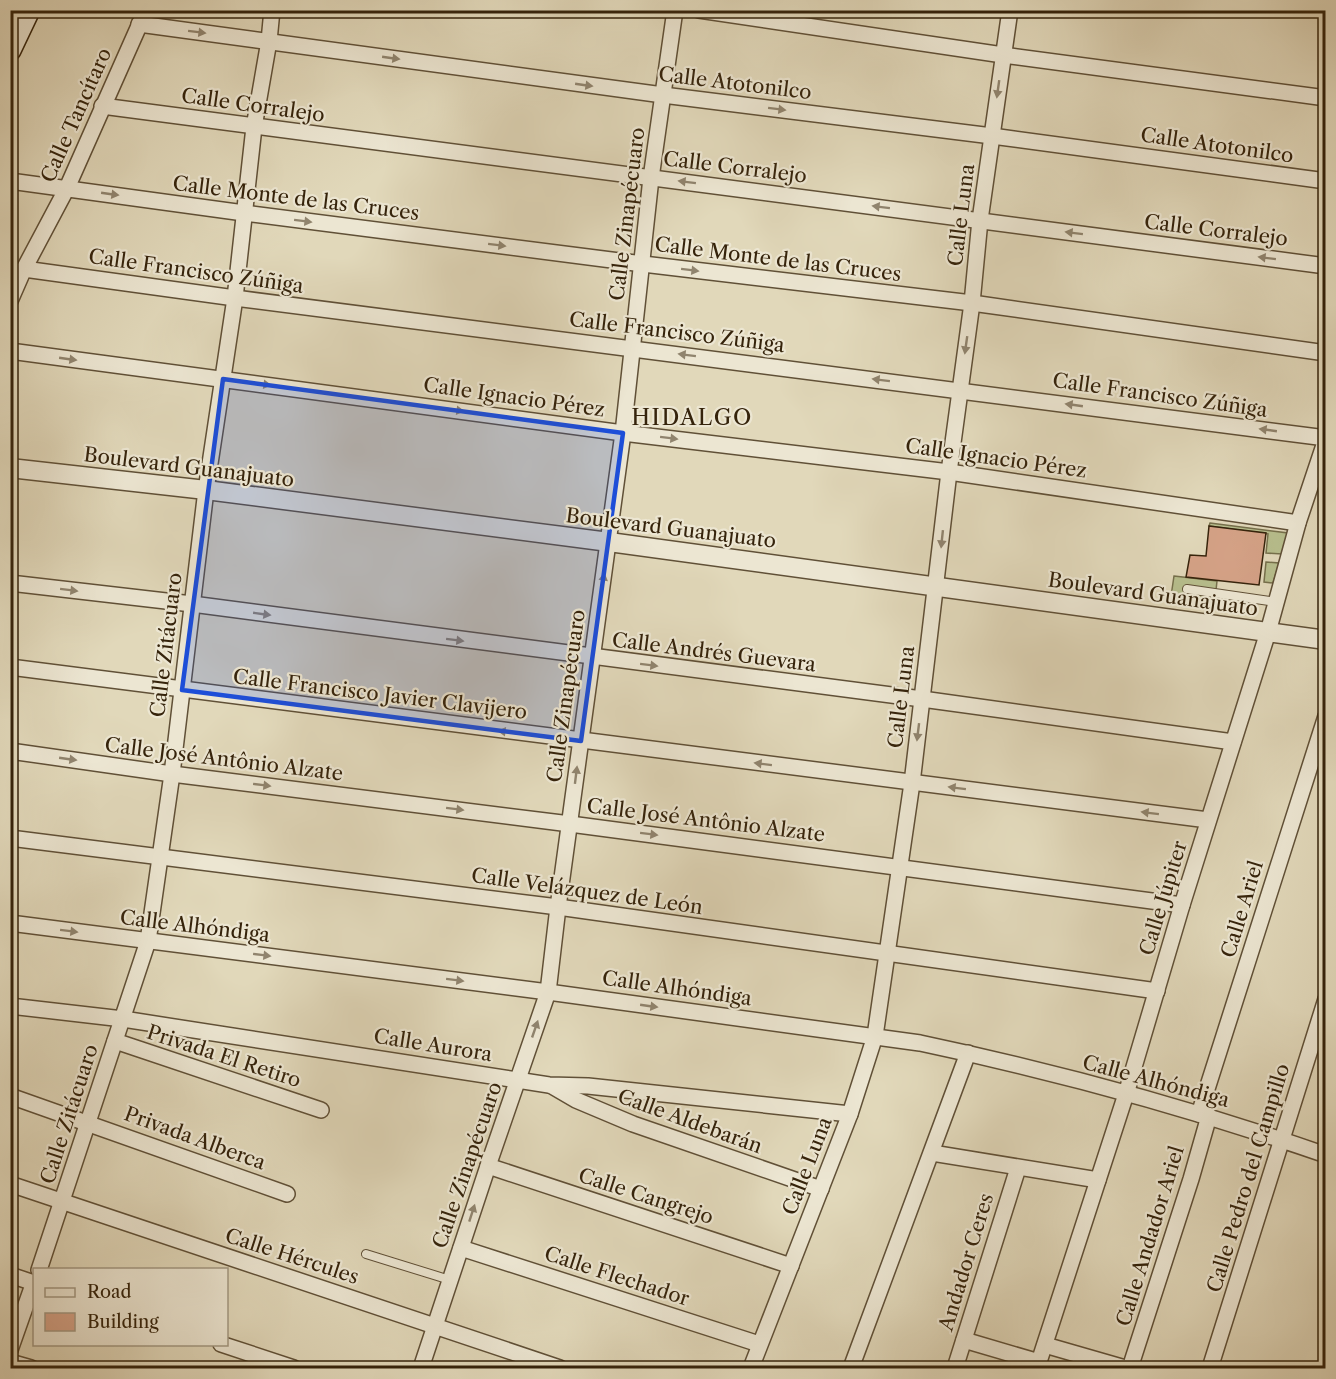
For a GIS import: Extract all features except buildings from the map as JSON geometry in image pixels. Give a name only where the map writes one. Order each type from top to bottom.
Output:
[{"type":"main road","points":[[10,50],[29,10]]},
{"type":"street","name":"Calle Zitácuaro","points":[[39,1268],[148,941],[172,774],[206,490],[235,298],[254,127],[272,10]]},
{"type":"street","name":"Calle Zinapécuaro","points":[[421,1368],[548,992],[609,542],[643,264],[651,178],[675,10]]},
{"type":"street","points":[[699,10],[1003,55],[1326,98]]},
{"type":"street","name":"Calle Luna","points":[[751,1368],[850,1114],[875,1036],[901,867],[972,303],[980,220],[1010,10]]},
{"type":"street","name":"Calle Atotonilco","points":[[143,17],[269,41],[1326,181]]},
{"type":"street","name":"Calle Tancítaro","points":[[10,301],[24,269],[67,188],[143,17]]},
{"type":"street","name":"Calle Corralejo","points":[[102,106],[1326,266]]},
{"type":"street","name":"Calle Monte de las Cruces","points":[[10,181],[643,264],[972,303],[1326,353]]},
{"type":"street","name":"Calle Francisco Zúñiga","points":[[24,269],[1326,439]]},
{"type":"street","name":"Calle Ignacio Pérez","points":[[10,351],[623,433],[949,472],[1298,523]]},
{"type":"street","name":"Calle Júpiter","points":[[1038,1365],[1126,1094],[1208,820],[1268,633],[1298,523],[1326,439]]},
{"type":"street","name":"Boulevard Guanajuato","points":[[10,468],[206,490],[609,542],[1326,640]]},
{"type":"street","name":"Calle Andrés Guevara","points":[[10,583],[192,604],[1233,742]]},
{"type":"street","name":"Calle Francisco Javier Clavijero","points":[[10,668],[1208,820]]},
{"type":"street","name":"Calle Ariel","points":[[1204,1115],[1326,716]]},
{"type":"street","name":"Calle José Antônio Alzate","points":[[10,751],[1182,905]]},
{"type":"street","name":"Calle Velázquez de León","points":[[10,838],[558,907],[1157,991]]},
{"type":"street","name":"Calle Alhóndiga","points":[[10,923],[875,1036],[968,1053],[1126,1094],[1204,1115],[1326,1155]]},
{"type":"street","name":"Calle Pedro del Campillo","points":[[1210,1368],[1326,999]]},
{"type":"street","name":"Calle Aurora","points":[[10,1006],[123,1019],[549,1085],[600,1087],[850,1114]]},
{"type":"street","name":"Privada El Retiro","points":[[115,1041],[321,1110]]},
{"type":"street","points":[[851,1368],[968,1053]]},
{"type":"street","name":"Calle Aldebarán","points":[[549,1085],[576,1100],[633,1125],[821,1189]]},
{"type":"street","name":"Privada Alberca","points":[[10,1096],[89,1122],[287,1194]]},
{"type":"street","name":"Calle Andador Ariel","points":[[1130,1368],[1191,1179],[1204,1115]]},
{"type":"street","points":[[932,1153],[1098,1180]]},
{"type":"street","name":"Calle Cangrejo","points":[[488,1166],[791,1266]]},
{"type":"street","name":"Andador Ceres","points":[[955,1368],[1018,1168]]},
{"type":"street","name":"Calle Hércules","points":[[10,1184],[560,1368]]},
{"type":"street","name":"Calle Flechador","points":[[461,1248],[759,1344]]},
{"type":"street","points":[[10,1275],[33,1283]]},
{"type":"street","points":[[10,1350],[33,1286]]},
{"type":"street","points":[[964,1340],[1038,1365]]},
{"type":"street","points":[[1045,1345],[1125,1368]]},
{"type":"street","points":[[227,1346],[294,1368]]},
{"type":"street","points":[[10,1362],[31,1368]]},
{"type":"lane","points":[[10,38],[24,10]]},
{"type":"lane","points":[[1187,589],[1276,602]]},
{"type":"lane","points":[[366,1254],[450,1280]]},
{"type":"highlighted area","points":[[223,379],[623,433],[581,741],[182,690]]},
{"type":"green space","points":[[1210,523],[1288,533],[1282,554],[1266,553],[1268,534],[1209,526]]},
{"type":"green space","points":[[1266,562],[1279,563],[1273,583],[1264,582]]},
{"type":"green space","points":[[1174,576],[1217,581],[1214,609],[1170,603]]},
{"type":"district","name":"HIDALGO","points":[[692,417]]}]
